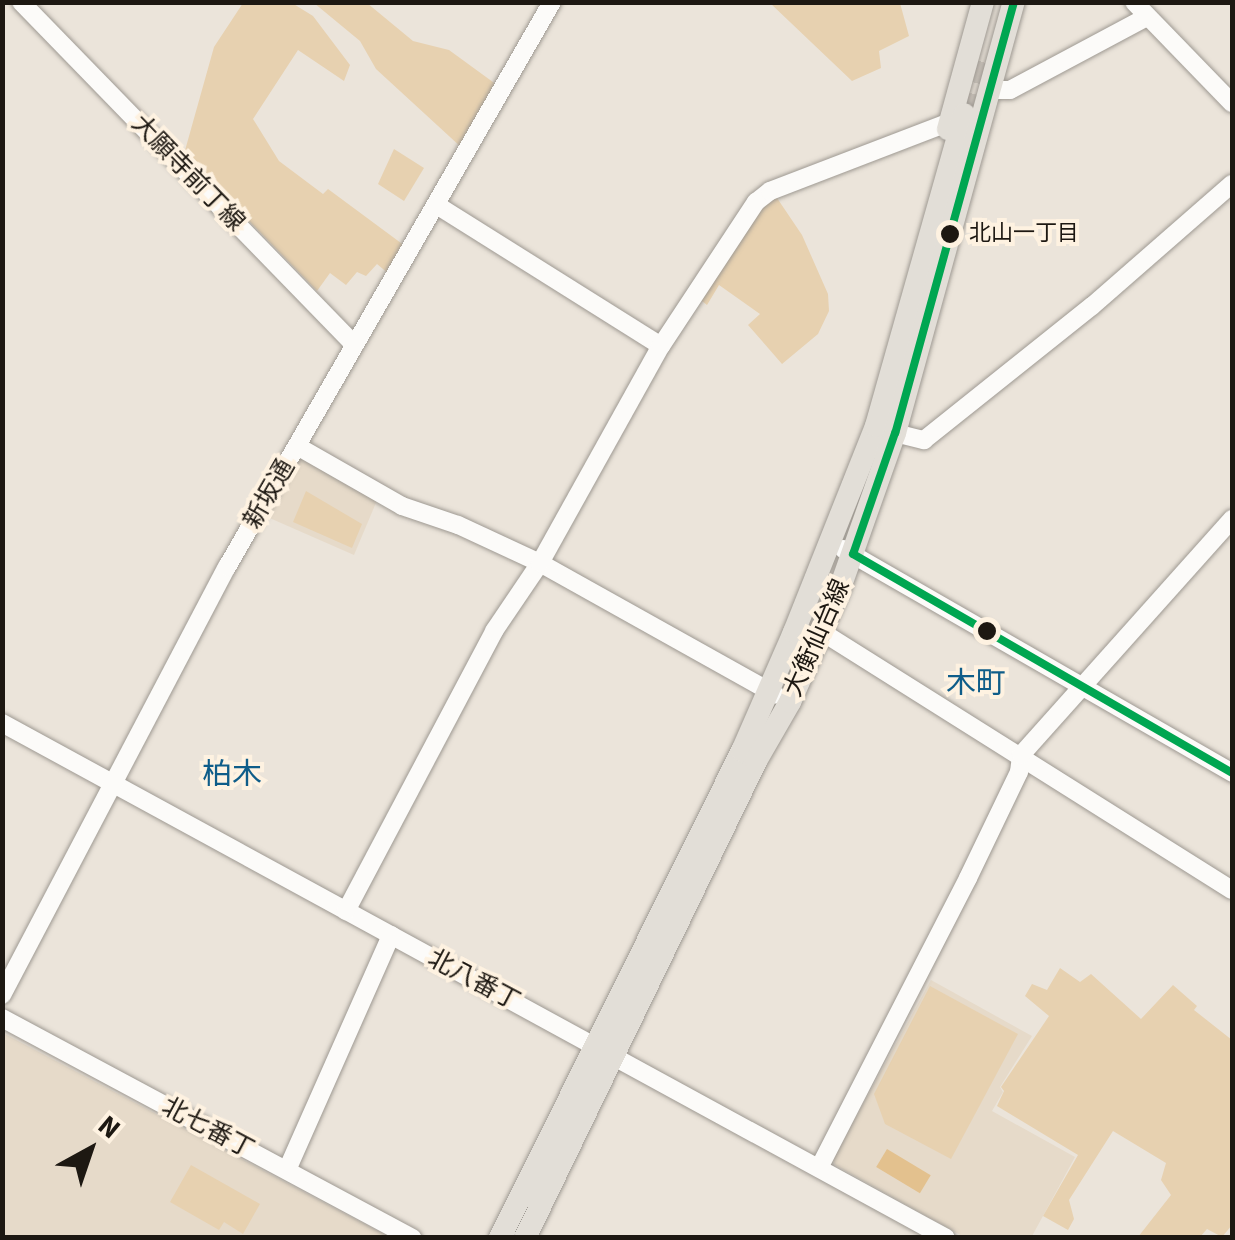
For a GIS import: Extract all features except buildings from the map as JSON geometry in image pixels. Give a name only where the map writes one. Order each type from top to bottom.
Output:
[{"type":"main road","name":"大衡仙台線","points":[[525,1238],[830,542],[957,118],[983,2]]},
{"type":"main road","name":"大衡仙台線","points":[[500,1238],[790,702],[822,632],[895,433],[1014,2]]},
{"type":"street","name":"大願寺前丁線","points":[[21,2],[354,345]]},
{"type":"street","name":"新坂通","points":[[2,996],[200,617],[552,2]]},
{"type":"street","points":[[1134,2],[1232,103]]},
{"type":"street","points":[[990,90],[1010,90],[1148,17]]},
{"type":"street","points":[[346,910],[494,631],[540,564],[661,346],[756,202],[770,191],[957,118]]},
{"type":"street","points":[[895,433],[924,440],[1106,294],[1232,184]]},
{"type":"street","points":[[438,206],[661,346]]},
{"type":"street","points":[[297,446],[402,506],[458,524],[540,564],[790,702]]},
{"type":"street","points":[[820,1168],[968,878],[1019,772],[1021,755],[1086,686],[1122,638],[1232,520]]},
{"type":"street","points":[[830,542],[1232,773]]},
{"type":"street","points":[[822,632],[1232,890]]},
{"type":"street","name":"北八番丁","points":[[2,722],[946,1238]]},
{"type":"street","points":[[287,1170],[391,935]]},
{"type":"street","name":"北七番丁","points":[[2,1018],[413,1238]]},
{"type":"shaded area","points":[[243,3],[292,3],[313,16],[350,65],[344,81],[298,50],[253,119],[279,161],[323,194],[328,189],[405,246],[389,274],[377,264],[366,276],[357,272],[346,285],[330,273],[317,291],[184,154],[214,47]]},
{"type":"shaded area","points":[[314,3],[367,3],[413,41],[449,50],[497,85],[462,148],[376,69],[360,41]]},
{"type":"shaded area","points":[[770,3],[900,3],[909,36],[879,51],[881,68],[852,81]]},
{"type":"shaded area","points":[[394,149],[424,168],[404,201],[378,184]]},
{"type":"shaded area","points":[[775,195],[802,235],[828,294],[829,311],[818,334],[782,364],[748,325],[760,314],[719,285],[707,305],[698,298],[758,207]]},
{"type":"shaded area","points":[[299,452],[378,498],[354,555],[265,516]]},
{"type":"shaded area","points":[[306,491],[362,524],[352,548],[293,522]]},
{"type":"shaded area","points":[[1060,968],[1080,982],[1091,974],[1141,1019],[1173,985],[1197,1006],[1194,1010],[1232,1040],[1232,1225],[1222,1237],[1207,1229],[1200,1237],[1138,1237],[1171,1195],[1161,1180],[1166,1163],[1113,1131],[1069,1200],[1074,1219],[1068,1230],[1043,1216],[1078,1155],[997,1106],[1004,1091],[1001,1087],[1049,1016],[1025,996],[1032,984],[1047,990]]},
{"type":"shaded area","points":[[931,980],[1032,1036],[1000,1087],[1003,1092],[992,1111],[1075,1157],[1031,1238],[964,1237],[835,1165],[833,1159]]},
{"type":"shaded area","points":[[930,986],[1018,1034],[951,1159],[885,1124],[874,1094]]},
{"type":"shaded area","points":[[3,1033],[389,1237],[3,1237]]},
{"type":"shaded area","points":[[887,1149],[931,1175],[920,1193],[876,1167]]},
{"type":"shaded area","points":[[191,1165],[260,1204],[243,1234],[224,1222],[219,1230],[170,1202]]},
{"type":"tunnel","points":[[964,114],[979,59]]},
{"type":"transit line","points":[[1014,2],[895,433],[853,554],[1232,773]]},
{"type":"place","name":"北山一丁目","points":[[950,234]]},
{"type":"district","name":"木町","points":[[976,684]]},
{"type":"district","name":"柏木","points":[[232,775]]}]
